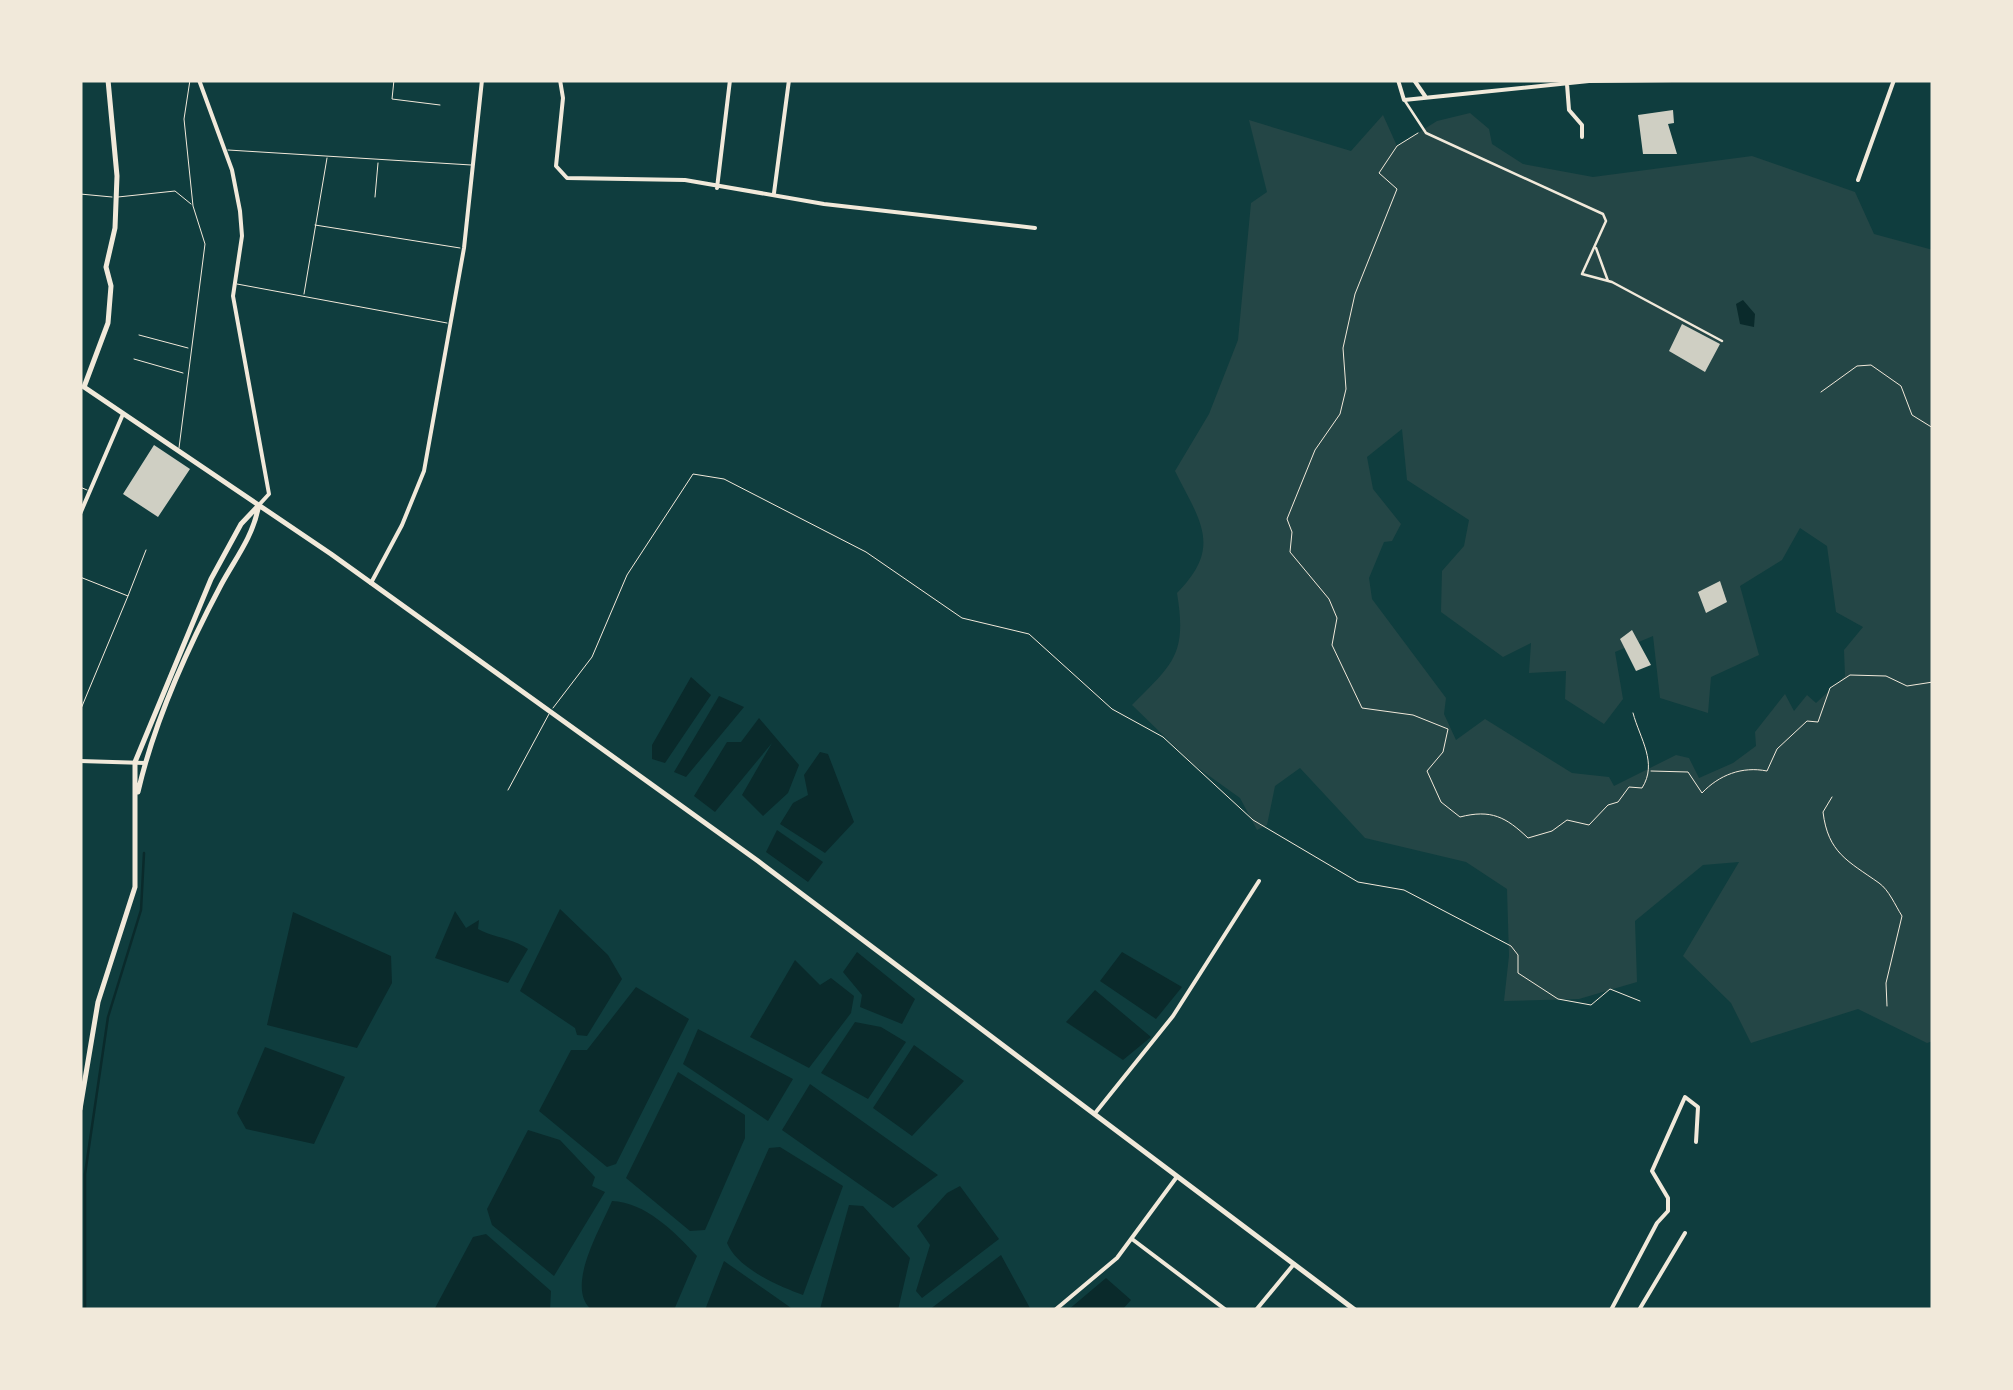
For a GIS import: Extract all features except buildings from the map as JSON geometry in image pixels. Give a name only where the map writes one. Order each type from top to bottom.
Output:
[{"type":"street","points":[[108,80],[116,198],[106,267],[110,286],[108,322],[82,387],[372,583],[551,711],[1096,1112],[1355,1310]]},
{"type":"street","points":[[80,1108],[98,1002],[136,887],[135,762],[211,579],[241,524],[269,494],[245,380],[234,284],[242,236],[240,212],[224,150],[199,80]]},
{"type":"street","points":[[372,583],[402,526],[424,471],[464,248],[482,80]]},
{"type":"street","points":[[560,80],[564,98],[556,166],[561,175],[669,178],[717,188],[1035,228]]},
{"type":"street","points":[[717,188],[730,80]]},
{"type":"street","points":[[774,194],[788,80]]},
{"type":"street","points":[[1398,80],[1404,100],[1426,133],[1596,208],[1606,221],[1582,274],[1608,281],[1722,341]]},
{"type":"street","points":[[1414,80],[1425,96]]},
{"type":"street","points":[[1404,100],[1589,80],[1673,80]]},
{"type":"street","points":[[1858,180],[1894,80]]},
{"type":"street","points":[[1567,84],[1569,110],[1582,125],[1582,137]]},
{"type":"street","points":[[1595,246],[1608,281]]},
{"type":"street","points":[[80,514],[123,414]]},
{"type":"street","points":[[135,804],[144,764],[221,586],[254,530],[258,506]]},
{"type":"street","points":[[80,761],[144,764]]},
{"type":"street","points":[[1096,1112],[1174,1016],[1259,881]]},
{"type":"street","points":[[1611,1310],[1657,1223],[1668,1211],[1668,1198],[1652,1170],[1685,1098],[1698,1107],[1696,1142]]},
{"type":"street","points":[[1055,1310],[1117,1258],[1178,1176]]},
{"type":"street","points":[[1639,1310],[1685,1233]]},
{"type":"street","points":[[1132,1239],[1226,1310]]},
{"type":"street","points":[[1256,1310],[1294,1264]]},
{"type":"lane","points":[[179,452],[205,244],[193,206],[184,120],[190,80]]},
{"type":"lane","points":[[394,80],[392,100],[440,104]]},
{"type":"lane","points":[[224,150],[475,166]]},
{"type":"lane","points":[[303,298],[327,156]]},
{"type":"lane","points":[[375,197],[378,160]]},
{"type":"lane","points":[[80,194],[116,198],[174,191],[193,206]]},
{"type":"lane","points":[[316,225],[464,248]]},
{"type":"lane","points":[[234,284],[450,324]]},
{"type":"lane","points":[[139,336],[191,349]]},
{"type":"lane","points":[[134,359],[186,374]]},
{"type":"lane","points":[[508,790],[551,711],[592,657],[627,575],[692,474],[700,472],[724,479],[866,552],[962,618],[1029,634],[1112,709],[1163,737],[1253,820],[1358,882],[1404,890],[1511,946],[1518,955],[1518,973],[1558,998],[1591,1004],[1610,988],[1617,988],[1640,1001]]},
{"type":"lane","points":[[80,488],[90,491]]},
{"type":"lane","points":[[80,711],[146,550]]},
{"type":"lane","points":[[80,577],[128,596]]},
{"type":"lane","points":[[80,694],[87,697]]},
{"type":"path","points":[[1426,133],[1413,133],[1385,159],[1380,176],[1397,189],[1355,294],[1343,348],[1346,389],[1340,414],[1315,450],[1287,519],[1292,532],[1290,552],[1329,599],[1338,618],[1332,645],[1362,708],[1413,716],[1448,730],[1449,740],[1427,771],[1440,802],[1460,817],[1493,813],[1517,825],[1528,838],[1552,831],[1567,820],[1588,825],[1608,805],[1618,802],[1629,787],[1642,788],[1649,756],[1633,713]]},
{"type":"path","points":[[1822,392],[1857,366],[1877,368],[1901,386],[1912,415],[1933,428]]},
{"type":"path","points":[[1648,771],[1688,772],[1702,793],[1722,775],[1751,768],[1767,771],[1777,748],[1807,721],[1818,722],[1830,688],[1838,681],[1867,673],[1886,676],[1906,686],[1933,682]]},
{"type":"path","points":[[1832,798],[1823,812],[1831,845],[1848,865],[1880,884],[1902,916],[1886,984],[1887,1006]]},
{"type":"shaded area","points":[[1470,113],[1489,129],[1492,144],[1523,164],[1593,177],[1752,156],[1855,192],[1874,234],[1933,250],[1933,1041],[1927,1043],[1858,1009],[1751,1043],[1731,1003],[1683,956],[1739,862],[1703,865],[1635,921],[1637,982],[1579,999],[1504,1001],[1509,956],[1507,889],[1466,862],[1365,838],[1300,768],[1275,786],[1267,825],[1257,830],[1240,798],[1194,765],[1132,705],[1174,656],[1180,630],[1177,593],[1200,562],[1203,547],[1199,519],[1175,471],[1209,414],[1238,340],[1251,203],[1267,192],[1249,120],[1351,151],[1383,115],[1397,146],[1437,121]],"holes":[[[1402,429],[1407,480],[1469,520],[1464,546],[1442,571],[1441,612],[1503,657],[1531,643],[1529,673],[1566,671],[1565,699],[1604,724],[1623,699],[1615,652],[1653,636],[1660,698],[1708,713],[1711,677],[1759,655],[1740,586],[1782,560],[1800,528],[1827,546],[1836,612],[1863,627],[1844,650],[1845,676],[1816,703],[1807,695],[1794,711],[1785,694],[1755,732],[1756,746],[1733,763],[1699,778],[1689,758],[1676,755],[1614,786],[1609,777],[1572,773],[1485,719],[1456,740],[1444,714],[1446,698],[1372,599],[1369,578],[1384,542],[1392,541],[1401,524],[1373,489],[1367,457]]]},
{"type":"shaded area","points":[[1743,300],[1755,314],[1754,327],[1740,324],[1736,304]]},
{"type":"shaded area","points":[[691,677],[711,695],[665,763],[652,759],[652,745]]},
{"type":"shaded area","points":[[719,696],[744,707],[686,777],[674,772]]},
{"type":"shaded area","points":[[759,718],[799,765],[788,793],[763,816],[742,795],[772,743],[715,812],[694,796],[727,742],[741,742]]},
{"type":"shaded area","points":[[820,752],[828,754],[854,822],[825,853],[780,824],[793,803],[808,795],[804,775]]},
{"type":"shaded area","points":[[777,830],[823,862],[808,882],[766,852]]},
{"type":"shaded area","points":[[560,909],[608,955],[622,979],[587,1036],[577,1035],[575,1028],[520,991]]},
{"type":"shaded area","points":[[455,911],[466,928],[479,920],[478,929],[528,949],[508,983],[435,958]]},
{"type":"shaded area","points":[[293,912],[391,956],[392,983],[357,1048],[267,1025]]},
{"type":"shaded area","points":[[857,952],[915,999],[902,1024],[860,1007],[862,995],[843,972]]},
{"type":"shaded area","points":[[1122,952],[1182,987],[1156,1019],[1100,981]]},
{"type":"shaded area","points":[[795,960],[820,985],[831,978],[854,996],[851,1013],[809,1068],[750,1037]]},
{"type":"shaded area","points":[[636,987],[689,1019],[616,1164],[607,1167],[539,1111],[571,1050],[587,1050]]},
{"type":"shaded area","points":[[1095,990],[1151,1037],[1123,1060],[1066,1022]]},
{"type":"shaded area","points":[[855,1022],[881,1027],[906,1042],[868,1099],[821,1073]]},
{"type":"shaded area","points":[[698,1029],[793,1079],[768,1121],[683,1064]]},
{"type":"shaded area","points":[[914,1045],[964,1081],[912,1136],[873,1108]]},
{"type":"shaded area","points":[[265,1047],[345,1077],[314,1144],[246,1129],[237,1113]]},
{"type":"shaded area","points":[[678,1072],[745,1115],[745,1138],[705,1230],[690,1231],[626,1178]]},
{"type":"shaded area","points":[[810,1084],[938,1175],[893,1208],[782,1130]]},
{"type":"shaded area","points":[[528,1130],[560,1140],[595,1177],[592,1186],[605,1192],[554,1276],[492,1225],[487,1209]]},
{"type":"shaded area","points":[[780,1147],[843,1186],[803,1295],[749,1268],[727,1243],[769,1148]]},
{"type":"shaded area","points":[[960,1186],[999,1239],[922,1298],[916,1291],[930,1245],[917,1226],[947,1193]]},
{"type":"shaded area","points":[[612,1201],[648,1213],[697,1256],[674,1310],[592,1310],[584,1300],[587,1257]]},
{"type":"shaded area","points":[[849,1205],[863,1206],[910,1258],[898,1310],[820,1309]]},
{"type":"shaded area","points":[[486,1234],[551,1291],[550,1310],[434,1310],[473,1237]]},
{"type":"shaded area","points":[[1001,1255],[1031,1310],[929,1310]]},
{"type":"shaded area","points":[[724,1261],[794,1310],[705,1310]]},
{"type":"shaded area","points":[[1106,1278],[1131,1300],[1122,1310],[1068,1310]]},
{"type":"waterway","points":[[85,1310],[85,1174],[108,1017],[141,910],[144,853]]}]
